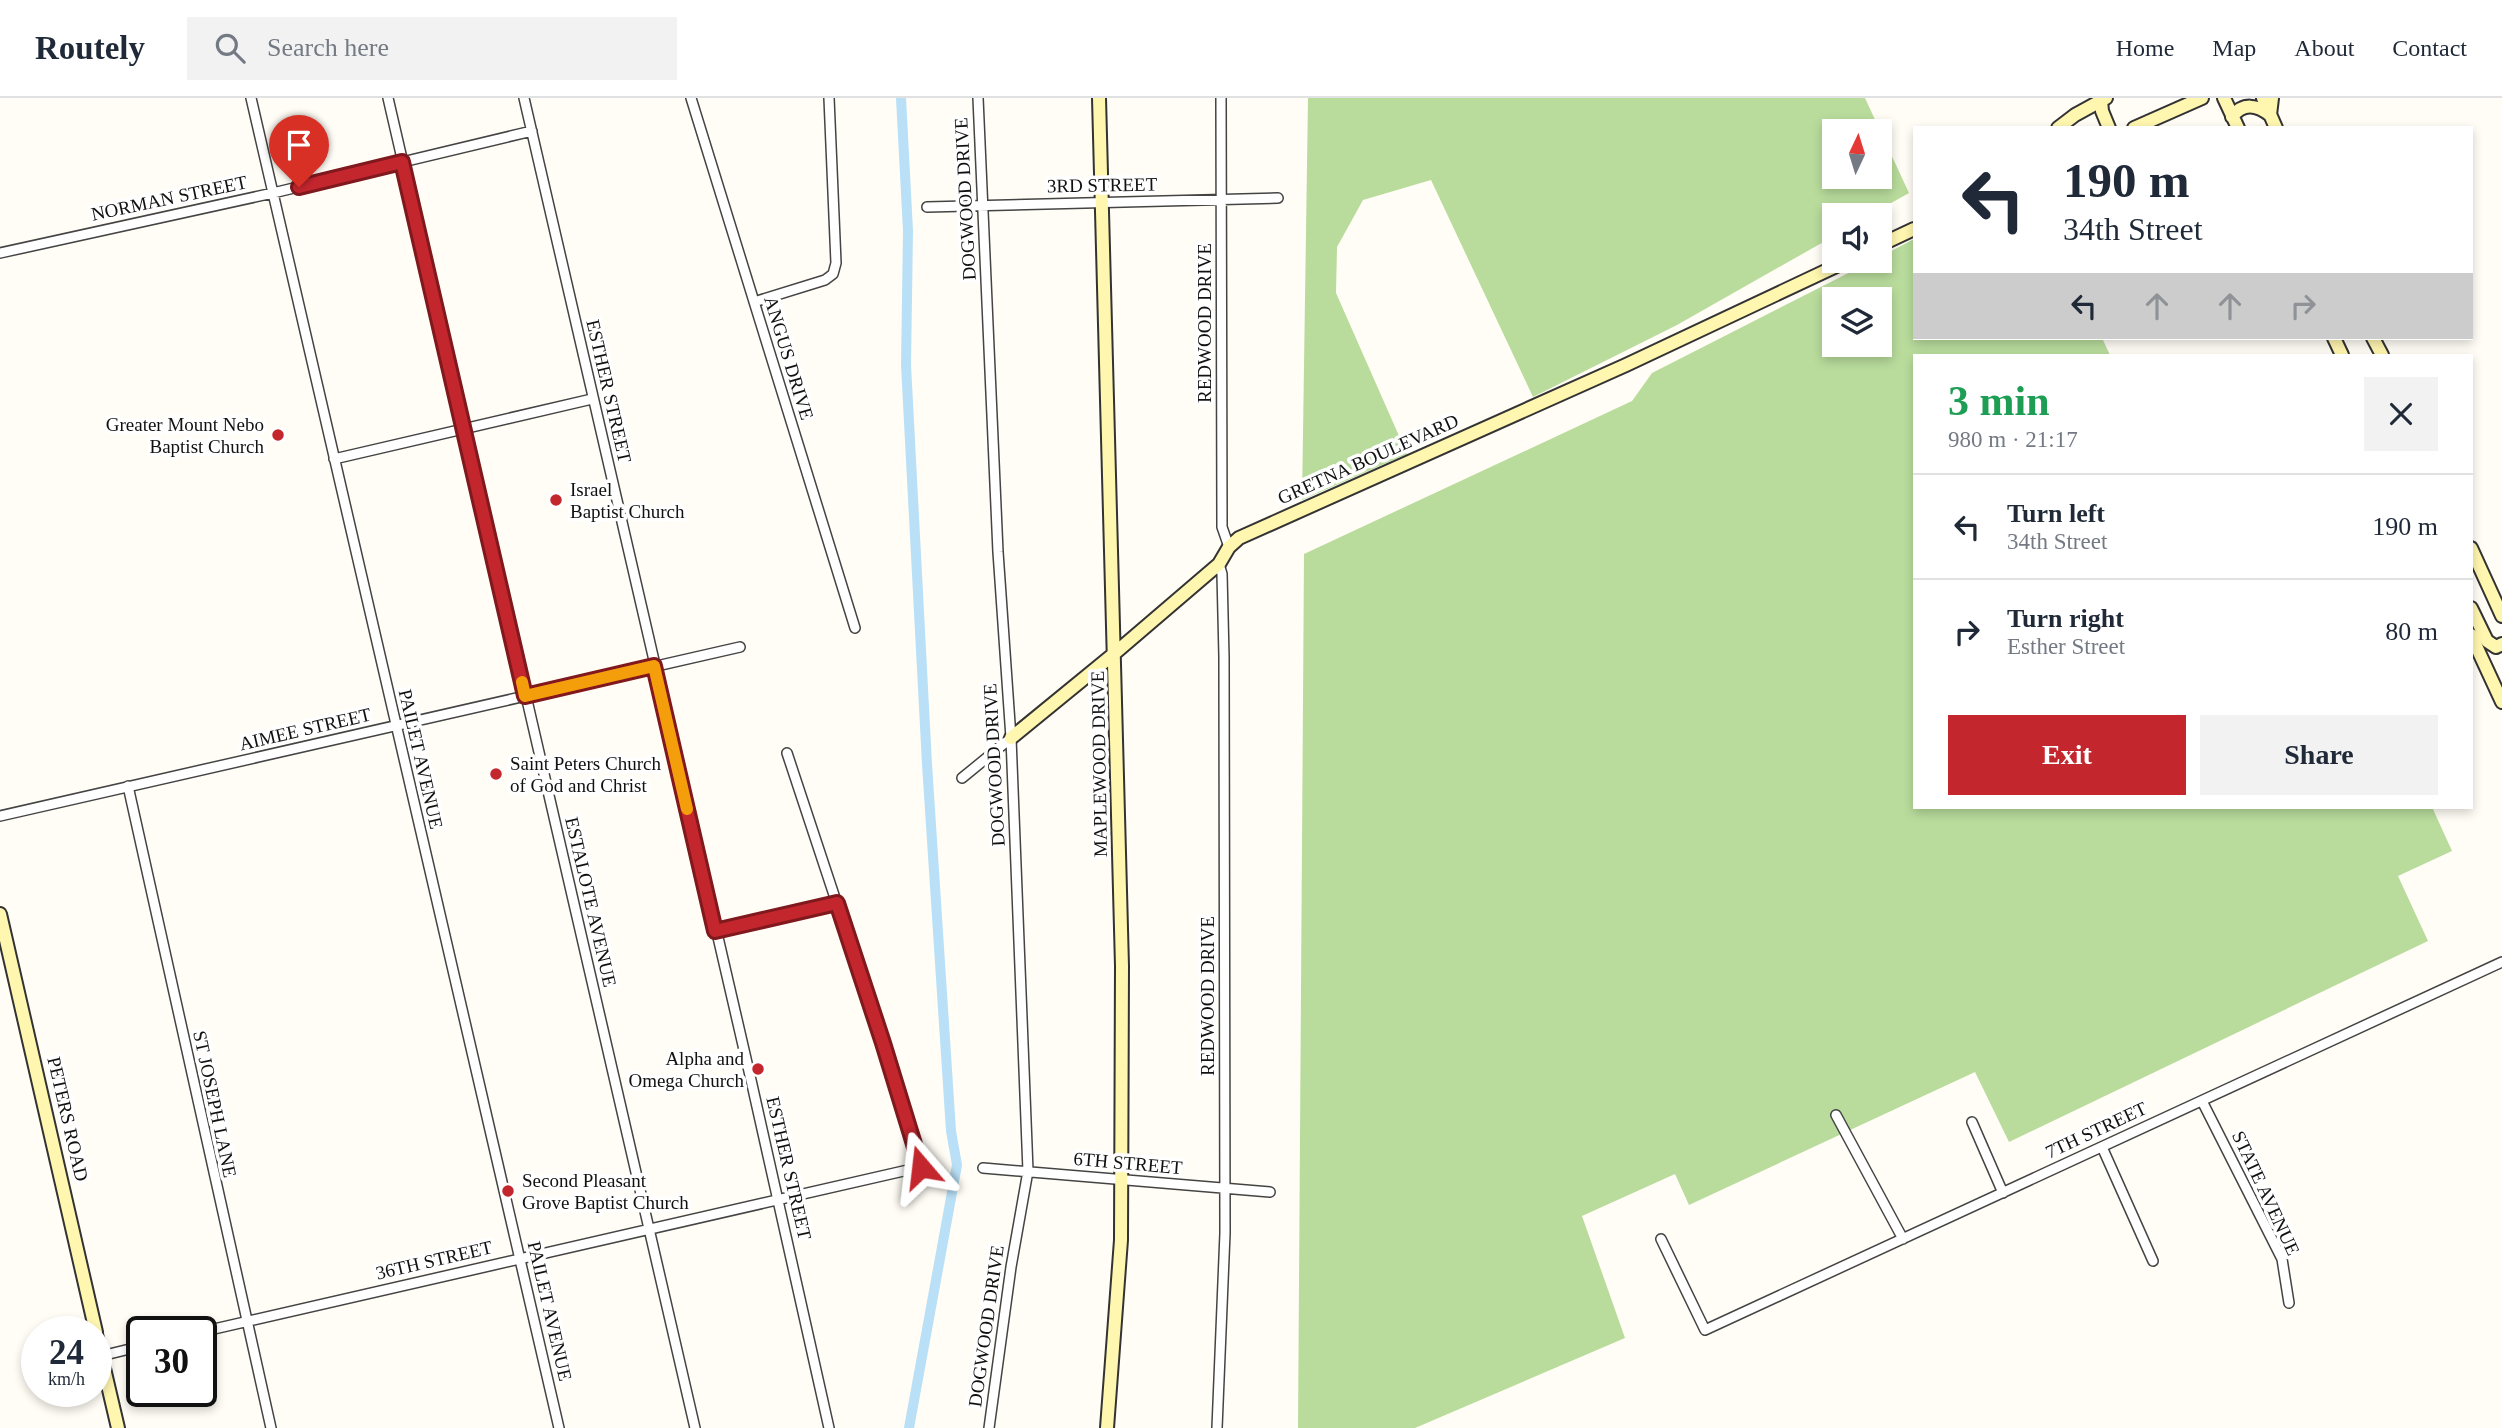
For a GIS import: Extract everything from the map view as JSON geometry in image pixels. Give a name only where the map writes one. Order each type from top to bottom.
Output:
[{"type":"street","name":"PAILET AVENUE","points":[[251,98],[559,1428]]},
{"type":"street","name":"ESTALOTE AVENUE","points":[[387,98],[695,1428]]},
{"type":"street","name":"ESTHER STREET","points":[[524,98],[829,1428]]},
{"type":"street","name":"ANGUS DRIVE","points":[[691,98],[855,628]]},
{"type":"street","points":[[754,302],[825,280],[833,274],[836,263],[829,98]]},
{"type":"street","name":"DOGWOOD DRIVE","points":[[978,98],[999,552],[1011,738],[1028,1171],[1011,1267],[989,1428]]},
{"type":"street","name":"MAPLEWOOD DRIVE","points":[[1099,98],[1122,965],[1121,1240],[1107,1428]]},
{"type":"street","name":"REDWOOD DRIVE","points":[[1221,98],[1222,527],[1228,547]]},
{"type":"street","points":[[2138,126],[2188,101],[2202,98]]},
{"type":"street","points":[[2224,98],[2235,122]]},
{"type":"street","points":[[2263,98],[2275,126]]},
{"type":"street","points":[[2270,115],[2272,98]]},
{"type":"street","points":[[2060,126],[2102,99]]},
{"type":"street","points":[[2102,99],[2102,111],[2108,126]]},
{"type":"street","points":[[2235,122],[2243,107],[2260,107],[2270,115]]},
{"type":"street","name":"NORMAN STREET","points":[[0,253],[273,193],[532,131]]},
{"type":"street","name":"3RD STREET","points":[[927,206],[1278,198]]},
{"type":"street","points":[[1892,239],[1913,229]]},
{"type":"street","name":"GRETNA BOULEVARD","points":[[962,778],[1219,564],[1228,547],[1254,530],[1626,365],[1822,273]]},
{"type":"street","points":[[334,459],[592,399]]},
{"type":"street","points":[[2473,552],[2502,616]]},
{"type":"street","name":"REDWOOD DRIVE","points":[[1217,1428],[1225,1189],[1224,657],[1222,574],[1219,564]]},
{"type":"street","points":[[2473,612],[2487,641],[2496,647],[2502,645]]},
{"type":"street","points":[[2473,640],[2502,702]]},
{"type":"street","name":"AIMEE STREET","points":[[0,816],[740,646]]},
{"type":"street","points":[[715,931],[837,903],[787,753]]},
{"type":"street","name":"ST JOSEPH LANE","points":[[128,786],[245,1321],[271,1428]]},
{"type":"street","name":"36TH STREET","points":[[217,1328],[921,1167],[837,903]]},
{"type":"street","name":"PETERS ROAD","points":[[0,914],[92,1316]]},
{"type":"street","name":"7TH STREET","points":[[1661,1239],[1705,1330],[2502,962]]},
{"type":"street","name":"STATE AVENUE","points":[[2202,1101],[2282,1259],[2289,1303]]},
{"type":"street","points":[[1836,1115],[1903,1239]]},
{"type":"street","points":[[1972,1122],[2003,1193]]},
{"type":"street","points":[[2102,1147],[2153,1261]]},
{"type":"street","name":"6TH STREET","points":[[983,1168],[1270,1192]]},
{"type":"street","name":"PETERS ROAD","points":[[112,1403],[118,1428]]},
{"type":"green space","points":[[1308,98],[1865,98],[1875,119],[1822,119],[1822,189],[1892,189],[1892,156],[1909,193],[1891,203],[1822,203],[1822,243],[1677,325],[1533,397],[1431,180],[1363,200],[1337,247],[1336,293],[1407,454],[1302,500]]},
{"type":"green space","points":[[1913,240],[1913,340],[2103,340],[2110,354],[1913,354],[1913,809],[2433,809],[2452,851],[2398,876],[2428,941],[2009,1142],[1975,1072],[1689,1205],[1675,1174],[1582,1216],[1625,1338],[1415,1428],[1298,1428],[1304,554],[1632,401],[1652,373],[1848,273],[1892,273],[1892,251]]},
{"type":"waterway","points":[[901,98],[908,231],[906,365],[927,764],[951,1131],[957,1165],[909,1428]]},
{"type":"slow traffic","points":[[522,682],[525,696],[654,666],[687,809]]},
{"type":"place","name":"Greater Mount Nebo Baptist Church","points":[[278,435]]},
{"type":"place","name":"Israel Baptist Church","points":[[556,500]]},
{"type":"place","name":"Saint Peters Church of God and Christ","points":[[496,774]]},
{"type":"place","name":"Alpha and Omega Church","points":[[758,1069]]},
{"type":"place","name":"Second Pleasant Grove Baptist Church","points":[[508,1191]]},
{"type":"route","points":[[299,187],[402,162],[525,696],[654,666],[715,931],[837,903],[921,1167]]}]
